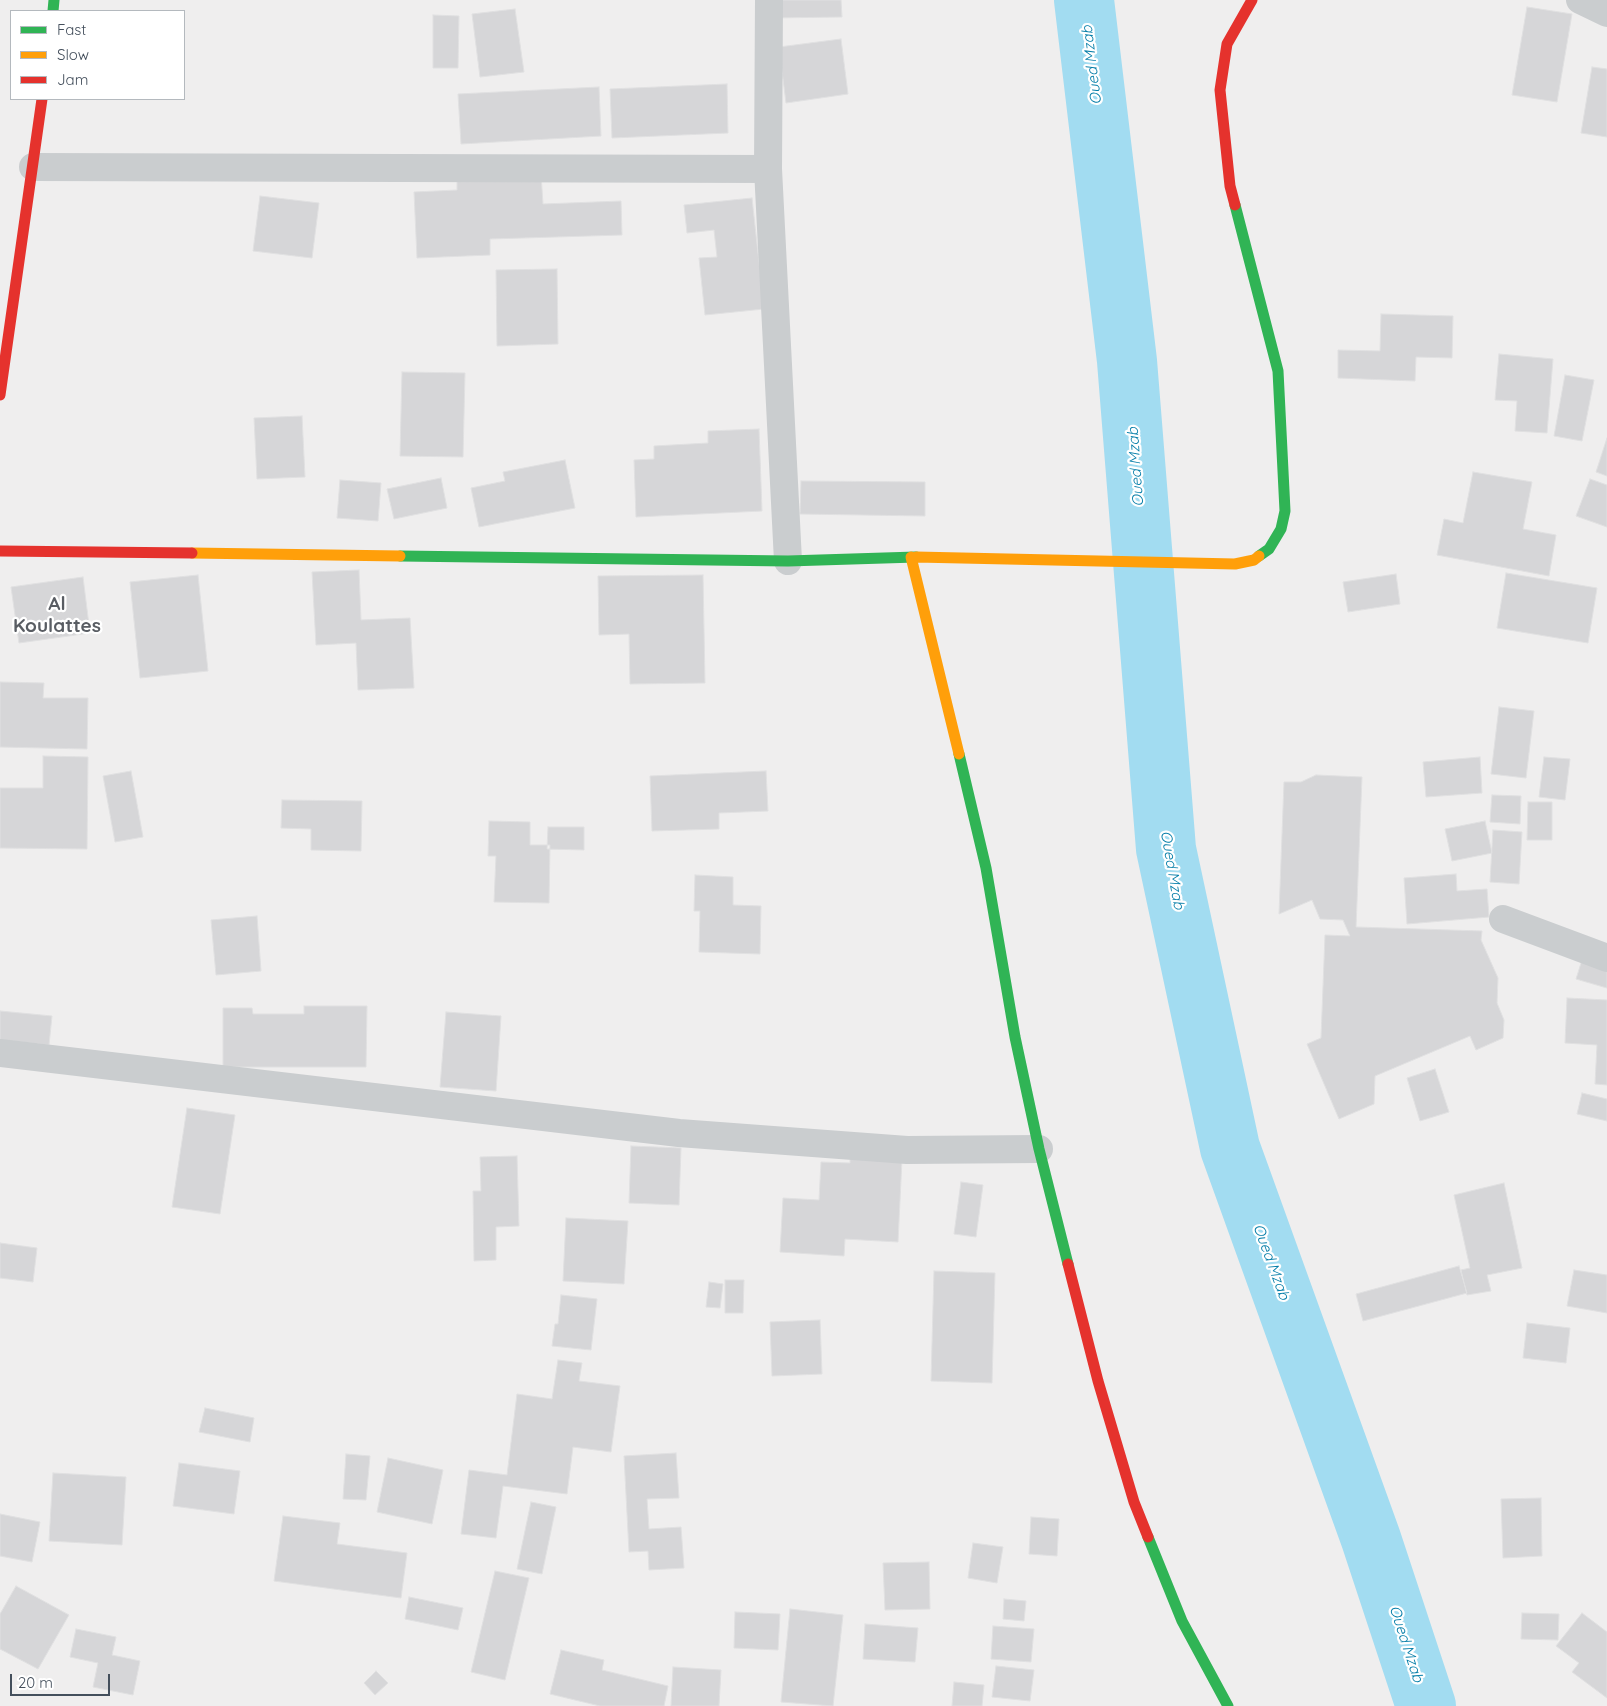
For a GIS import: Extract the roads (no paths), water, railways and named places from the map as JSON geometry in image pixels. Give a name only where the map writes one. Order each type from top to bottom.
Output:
[{"type":"street","points":[[769,0],[768,169],[788,561]]},
{"type":"street","points":[[0,551],[788,561],[911,557],[1235,564],[1254,560],[1269,549],[1281,529],[1285,511],[1278,371],[1230,186],[1220,90],[1227,44],[1252,0]]},
{"type":"street","points":[[1580,0],[1607,13]]},
{"type":"street","points":[[0,395],[42,100]]},
{"type":"street","points":[[33,167],[768,169]]},
{"type":"street","points":[[911,557],[986,868],[1015,1038],[1039,1150],[1093,1364],[1134,1502],[1182,1621],[1228,1706]]},
{"type":"street","points":[[1503,919],[1607,958]]},
{"type":"street","points":[[0,1053],[679,1133],[907,1150],[1039,1150]]},
{"type":"waterway","name":"Oued Mzab","points":[[1084,0],[1127,361],[1166,849],[1230,1148],[1371,1539],[1426,1706]]},
{"type":"district","name":"Al Koulattes","points":[[57,615]]}]
